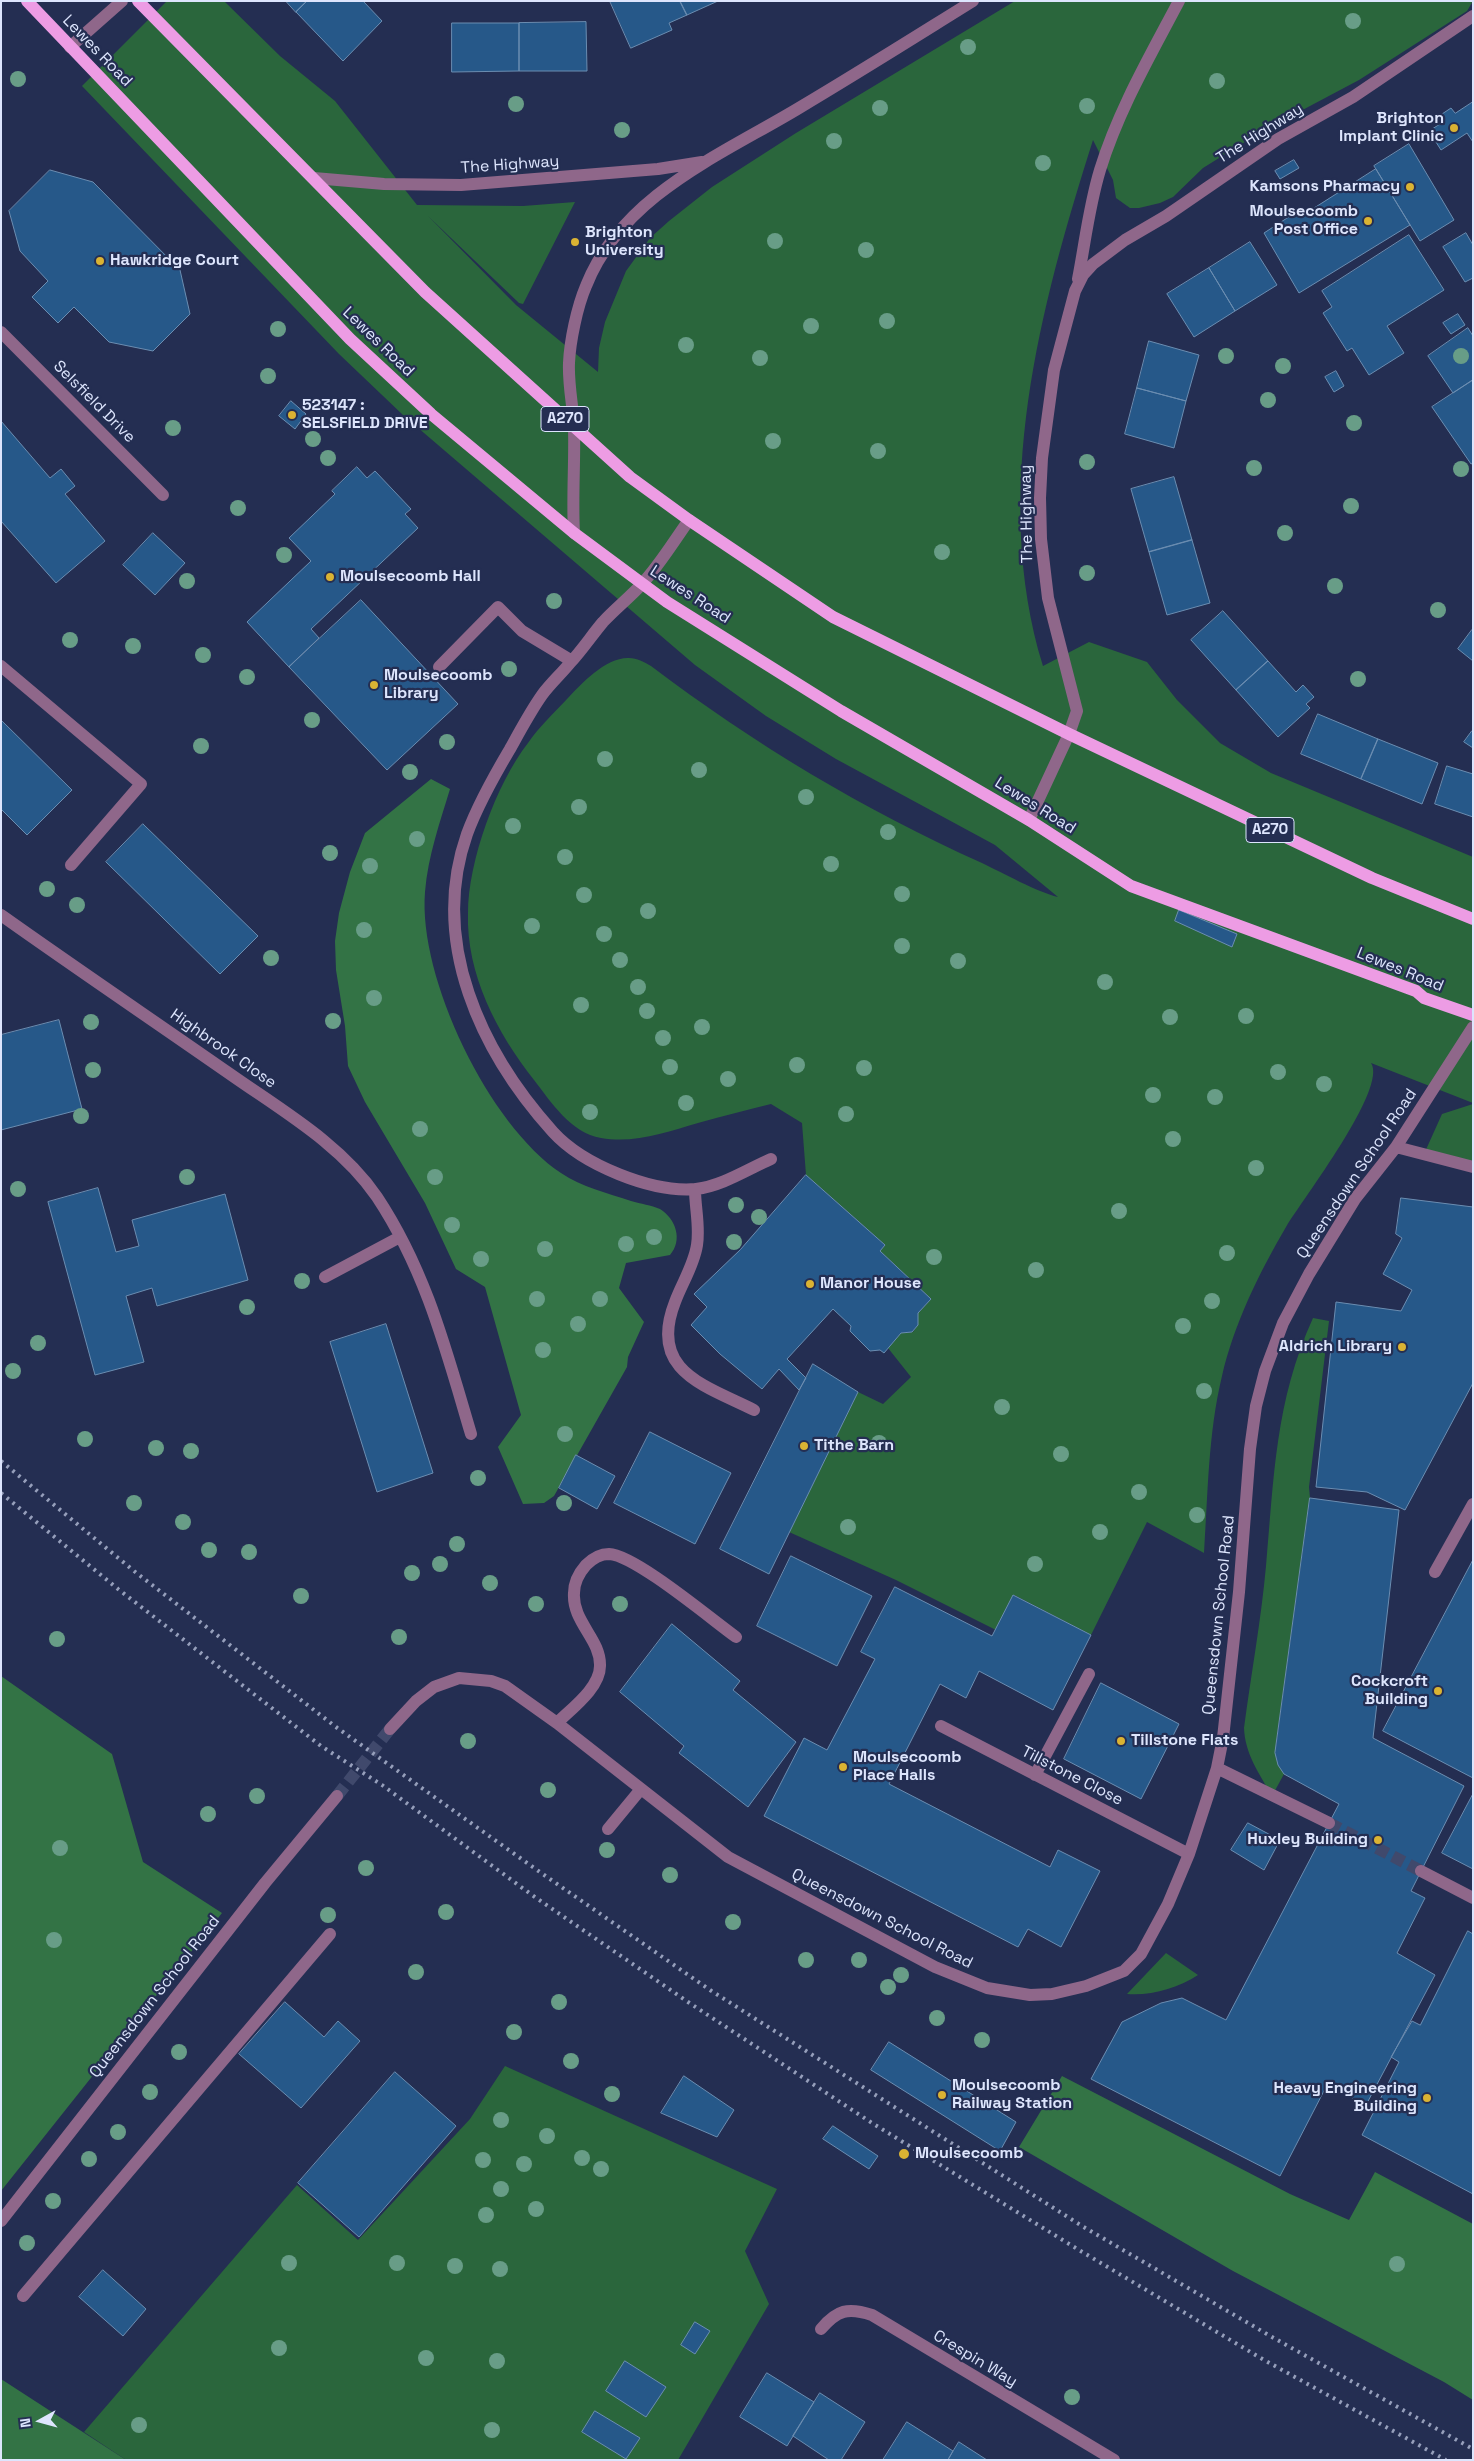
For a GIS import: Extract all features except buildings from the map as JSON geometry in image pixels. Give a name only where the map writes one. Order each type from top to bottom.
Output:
[{"type":"main road","name":"Lewes Road","points":[[27,1],[350,339],[431,414],[574,533],[667,602],[842,711],[1030,820],[1131,886],[1406,988],[1424,998],[1473,1015]]},
{"type":"main road","name":"A270","points":[[138,1],[425,292],[630,477],[689,520],[833,617],[1069,734],[1372,878],[1473,919]]},
{"type":"street","points":[[70,47],[122,1]]},
{"type":"street","name":"The Highway","points":[[574,533],[572,492],[574,428],[569,363],[578,312],[586,286],[608,246],[621,228],[642,207],[707,161],[804,106],[973,1]]},
{"type":"street","name":"The Highway","points":[[1030,820],[1069,734],[1077,711],[1048,598],[1041,539],[1040,498],[1042,458],[1054,370],[1075,291],[1094,194],[1106,150],[1131,91],[1179,1]]},
{"type":"street","name":"The Highway","points":[[1075,291],[1088,269],[1125,240],[1166,216],[1278,139],[1353,97],[1473,16]]},
{"type":"street","name":"The Highway","points":[[314,178],[384,184],[461,186],[658,168],[707,161]]},
{"type":"street","name":"Selsfield Drive","points":[[1,332],[163,495]]},
{"type":"street","points":[[689,520],[643,584],[603,623],[542,694],[497,771],[466,836],[454,896],[454,936],[461,972],[468,995],[478,1018],[504,1064],[524,1095],[559,1139],[595,1165],[614,1173],[665,1186],[695,1189],[714,1185],[772,1159]]},
{"type":"street","points":[[439,667],[498,607],[522,631],[572,661]]},
{"type":"street","points":[[1,666],[141,784],[71,865]]},
{"type":"street","name":"Highbrook Close","points":[[1,915],[329,1145],[366,1182],[400,1237],[421,1278],[437,1319],[470,1434]]},
{"type":"street","name":"Queensdown School Road","points":[[390,1729],[425,1693],[445,1681],[459,1678],[483,1679],[504,1686],[557,1723],[728,1857],[935,1967],[987,1988],[1017,1994],[1052,1994],[1086,1986],[1111,1977],[1133,1964],[1159,1923],[1189,1854],[1217,1768],[1223,1738],[1239,1592],[1250,1449],[1256,1406],[1265,1371],[1283,1323],[1309,1274],[1355,1200],[1396,1147],[1473,1027]]},
{"type":"street","points":[[1396,1147],[1473,1167]]},
{"type":"street","points":[[695,1189],[695,1205],[699,1227],[697,1247],[669,1317],[670,1349],[674,1361],[689,1378],[754,1410]]},
{"type":"street","points":[[325,1277],[400,1237]]},
{"type":"street","points":[[1435,1572],[1473,1504]]},
{"type":"street","points":[[557,1723],[590,1689],[599,1676],[600,1667],[596,1646],[577,1615],[574,1592],[584,1568],[598,1556],[619,1556],[640,1565],[736,1637]]},
{"type":"street","points":[[1036,1775],[1089,1674]]},
{"type":"street","name":"Tillstone Close","points":[[941,1726],[1189,1854]]},
{"type":"street","points":[[1217,1768],[1329,1823]]},
{"type":"street","points":[[608,1829],[641,1789]]},
{"type":"street","name":"Queensdown School Road","points":[[1,2220],[259,1891],[337,1796]]},
{"type":"street","points":[[1421,1872],[1473,1898]]},
{"type":"street","points":[[23,2296],[330,1934]]},
{"type":"street","name":"Crespin Way","points":[[821,2329],[831,2318],[850,2310],[872,2315],[1114,2460]]},
{"type":"green space","points":[[167,1],[224,1],[280,56],[335,101],[417,205],[523,206],[575,202],[523,304],[519,303],[428,216],[516,305],[598,372],[599,348],[605,322],[626,271],[650,238],[669,221],[712,187],[796,133],[1015,1],[1473,1],[1467,11],[1359,80],[1261,132],[1203,168],[1173,197],[1160,203],[1130,208],[1116,198],[1113,180],[1093,140],[1055,268],[1040,334],[1028,401],[1022,468],[1021,534],[1028,601],[1043,666],[1089,642],[1147,662],[1177,700],[1220,743],[1271,773],[1473,857],[1473,1103],[1371,1063],[1373,1076],[1367,1095],[1356,1118],[1276,1244],[1248,1299],[1233,1337],[1222,1376],[1214,1420],[1209,1464],[1204,1553],[1147,1522],[1091,1635],[1014,1595],[996,1630],[896,1580],[789,1532],[858,1392],[883,1404],[911,1377],[888,1348],[901,1333],[913,1332],[918,1324],[918,1313],[931,1299],[880,1251],[885,1245],[806,1175],[802,1123],[771,1104],[638,1138],[601,1138],[580,1130],[571,1123],[555,1107],[520,1062],[496,1023],[486,1002],[472,958],[468,913],[473,871],[486,824],[495,801],[516,760],[532,737],[587,679],[612,662],[629,658],[638,659],[651,666],[770,749],[853,798],[938,843],[1030,887],[1058,897],[995,845],[836,759],[766,716],[695,665],[403,415],[339,354],[82,86]]},
{"type":"green space","points":[[431,779],[450,789],[429,865],[425,892],[426,927],[433,965],[446,1006],[463,1047],[484,1086],[508,1121],[534,1151],[561,1173],[577,1182],[660,1209],[666,1213],[674,1224],[677,1236],[674,1249],[670,1255],[626,1263],[619,1288],[644,1322],[628,1357],[627,1367],[554,1496],[544,1503],[523,1504],[498,1447],[521,1415],[485,1287],[456,1269],[425,1203],[365,1102],[348,1066],[345,1026],[336,970],[335,941],[339,913],[350,872],[365,833]]},
{"type":"green space","points":[[1473,1104],[1473,1167],[1424,1154],[1442,1114]]},
{"type":"green space","points":[[1313,1318],[1329,1321],[1309,1487],[1310,1498],[1276,1744],[1276,1757],[1284,1774],[1272,1796],[1250,1755],[1244,1728],[1264,1587],[1278,1440],[1291,1379],[1300,1349]]},
{"type":"green space","points":[[1,1676],[112,1754],[143,1862],[222,1913],[1,2191]]},
{"type":"green space","points":[[1166,1953],[1198,1975],[1182,1984],[1164,1990],[1145,1994],[1127,1994]]},
{"type":"green space","points":[[505,2066],[777,2189],[745,2251],[769,2304],[678,2460],[126,2460],[84,2432],[297,2185],[358,2240],[470,2119]]},
{"type":"green space","points":[[1062,2076],[1290,2194],[1349,2220],[1375,2172],[1473,2224],[1473,2400],[1444,2382],[1233,2271],[1019,2147]]},
{"type":"green space","points":[[1,2379],[126,2460],[1,2460]]},
{"type":"tunnel","points":[[337,1796],[390,1729]]},
{"type":"tunnel","points":[[1329,1823],[1421,1871]]},
{"type":"railway","points":[[1,1461],[134,1571],[336,1727],[710,1990],[1082,2226],[1272,2337],[1473,2449]]},
{"type":"railway","points":[[1,1493],[118,1589],[321,1746],[382,1785],[532,1895],[688,2002],[872,2123],[1079,2250],[1264,2360],[1446,2460]]},
{"type":"place","name":"Brighton Implant Clinic","points":[[1454,128]]},
{"type":"place","name":"Kamsons Pharmacy","points":[[1410,187]]},
{"type":"place","name":"Moulsecoomb Post Office","points":[[1368,221]]},
{"type":"place","name":"Brighton University","points":[[575,242]]},
{"type":"place","name":"Hawkridge Court","points":[[100,261]]},
{"type":"place","name":"523147 : SELSFIELD DRIVE","points":[[292,415]]},
{"type":"place","name":"Moulsecoomb Hall","points":[[330,577]]},
{"type":"place","name":"Moulsecoomb Library","points":[[374,685]]},
{"type":"place","name":"Manor House","points":[[810,1284]]},
{"type":"place","name":"Aldrich Library","points":[[1402,1347]]},
{"type":"place","name":"Tithe Barn","points":[[804,1446]]},
{"type":"place","name":"Cockcroft Building","points":[[1438,1691]]},
{"type":"place","name":"Tillstone Flats","points":[[1121,1741]]},
{"type":"place","name":"Moulsecoomb Place Halls","points":[[843,1767]]},
{"type":"place","name":"Huxley Building","points":[[1378,1840]]},
{"type":"place","name":"Moulsecoomb Railway Station","points":[[942,2095]]},
{"type":"place","name":"Heavy Engineering Building","points":[[1427,2098]]},
{"type":"place","name":"Moulsecoomb","points":[[904,2154]]}]
